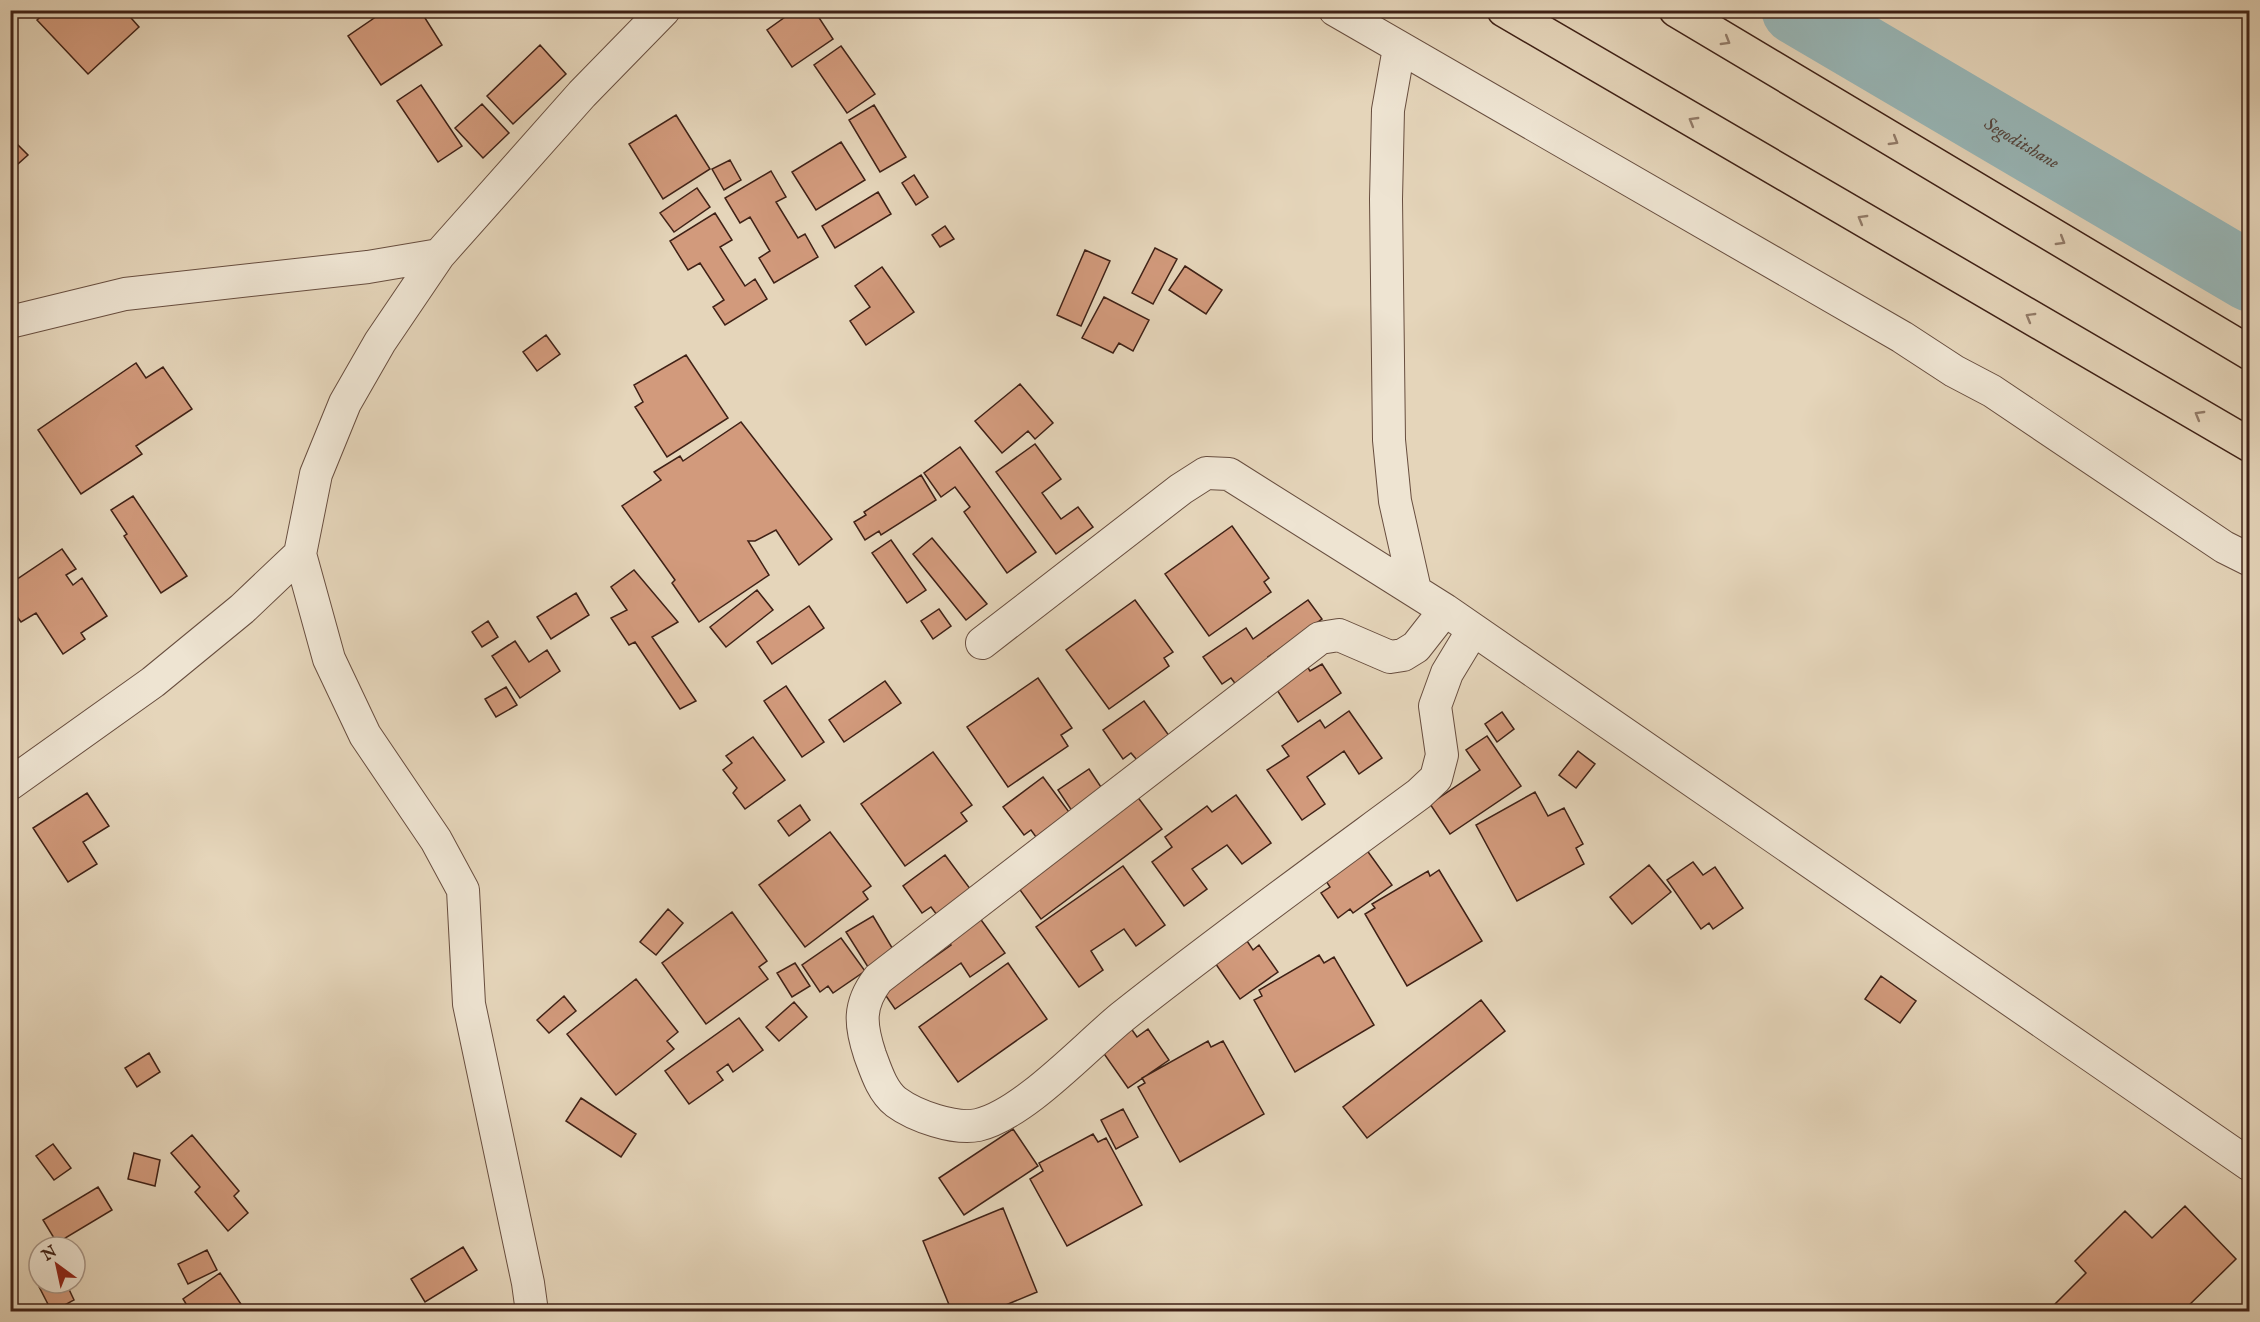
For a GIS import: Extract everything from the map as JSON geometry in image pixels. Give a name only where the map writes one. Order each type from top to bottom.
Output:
[{"type":"main road","points":[[1504,10],[2250,445]]},
{"type":"main road","points":[[1676,10],[2250,353]]},
{"type":"street","points":[[532,1311],[469,1005],[463,890],[436,840],[360,726],[329,659],[300,554],[316,474],[345,403],[380,342],[439,255],[582,94],[664,10]]},
{"type":"street","points":[[1335,10],[1992,391],[2224,547],[2250,560]]},
{"type":"street","points":[[1399,48],[1388,110],[1386,199],[1389,440],[1395,501],[1415,590]]},
{"type":"street","points":[[10,322],[125,294],[368,267],[439,255]]},
{"type":"street","points":[[982,643],[1180,489],[1206,473],[1229,474],[1445,610],[2250,1165]]},
{"type":"street","points":[[10,784],[153,682],[242,609],[300,554]]},
{"type":"street","points":[[1445,610],[1416,647],[1403,656],[1390,657],[1339,635],[1320,638],[878,980],[865,996],[862,1015],[867,1045],[878,1078],[895,1102],[917,1113],[951,1124],[977,1125],[1001,1115],[1030,1096],[1123,1017],[1419,794],[1436,778],[1442,755],[1435,706],[1447,673],[1473,630]]},
{"type":"building","points":[[48,10],[124,10],[139,27],[88,74],[37,20]]},
{"type":"building","points":[[386,10],[420,10],[442,45],[381,85],[348,36]]},
{"type":"building","points":[[795,10],[814,10],[833,39],[792,67],[767,30]]},
{"type":"building","points":[[540,45],[566,74],[513,124],[487,96]]},
{"type":"building","points":[[841,46],[875,94],[847,113],[814,65]]},
{"type":"building","points":[[421,85],[462,146],[438,162],[397,101]]},
{"type":"building","points":[[482,104],[509,133],[483,158],[455,128]]},
{"type":"building","points":[[874,105],[906,157],[880,172],[849,120]]},
{"type":"building","points":[[676,115],[710,169],[663,199],[629,144]]},
{"type":"building","points":[[841,142],[865,180],[816,210],[792,172]]},
{"type":"building","points":[[16,143],[28,155],[10,171],[10,148]]},
{"type":"building","points":[[730,160],[741,180],[724,190],[712,169]]},
{"type":"building","points":[[771,171],[786,197],[776,202],[798,238],[805,234],[818,257],[774,283],[759,258],[770,251],[750,217],[740,223],[725,198]]},
{"type":"building","points":[[914,175],[928,197],[916,205],[902,183]]},
{"type":"building","points":[[697,188],[710,207],[674,232],[660,213]]},
{"type":"building","points":[[878,192],[891,214],[835,248],[822,226]]},
{"type":"building","points":[[715,213],[732,240],[720,247],[745,286],[755,279],[767,299],[725,325],[713,307],[724,300],[700,263],[688,270],[670,241]]},
{"type":"building","points":[[945,226],[954,239],[940,247],[932,235]]},
{"type":"building","points":[[1155,248],[1177,259],[1153,304],[1132,293]]},
{"type":"building","points":[[1085,250],[1110,261],[1081,326],[1057,315]]},
{"type":"building","points":[[1185,266],[1222,290],[1206,314],[1169,290]]},
{"type":"building","points":[[882,267],[914,312],[866,345],[850,321],[870,307],[855,286]]},
{"type":"building","points":[[1104,297],[1149,320],[1133,351],[1119,343],[1113,353],[1082,338]]},
{"type":"building","points":[[546,335],[560,354],[537,371],[523,352]]},
{"type":"building","points":[[686,355],[728,418],[667,457],[635,407],[643,402],[634,385]]},
{"type":"building","points":[[136,363],[146,378],[163,367],[192,409],[136,446],[142,454],[81,494],[38,430]]},
{"type":"building","points":[[1020,384],[1053,423],[1035,439],[1028,431],[1002,453],[975,421]]},
{"type":"building","points":[[741,422],[832,539],[799,565],[776,530],[755,541],[748,541],[769,575],[699,622],[672,583],[675,580],[622,506],[661,480],[654,472],[680,456],[683,461]]},
{"type":"building","points":[[1035,444],[1061,479],[1042,493],[1061,519],[1078,507],[1093,527],[1056,554],[996,472]]},
{"type":"building","points":[[960,447],[1036,552],[1007,573],[964,512],[970,507],[955,487],[941,497],[924,473]]},
{"type":"building","points":[[921,475],[936,500],[881,535],[879,531],[865,540],[854,522],[866,515],[864,512]]},
{"type":"building","points":[[133,496],[187,576],[161,593],[124,536],[127,534],[111,510]]},
{"type":"building","points":[[1232,526],[1269,578],[1264,582],[1271,592],[1209,636],[1165,574]]},
{"type":"building","points":[[932,538],[987,604],[966,620],[913,554]]},
{"type":"building","points":[[891,540],[926,590],[907,603],[872,553]]},
{"type":"building","points":[[62,549],[76,569],[66,575],[73,585],[82,578],[107,616],[81,633],[85,639],[63,654],[36,613],[21,622],[10,607],[10,584]]},
{"type":"building","points":[[634,570],[678,622],[652,637],[696,701],[680,709],[635,642],[629,645],[611,618],[627,610],[611,587]]},
{"type":"building","points":[[757,590],[773,610],[726,647],[710,627]]},
{"type":"building","points":[[576,593],[589,615],[551,639],[537,617]]},
{"type":"building","points":[[1135,600],[1173,652],[1164,658],[1169,666],[1109,709],[1066,650]]},
{"type":"building","points":[[1308,600],[1322,619],[1268,657],[1272,662],[1237,686],[1231,678],[1222,684],[1203,657],[1246,628],[1253,639]]},
{"type":"building","points":[[809,606],[824,628],[772,664],[757,642]]},
{"type":"building","points":[[939,609],[951,626],[933,639],[921,621]]},
{"type":"building","points":[[488,621],[498,637],[482,647],[472,632]]},
{"type":"building","points":[[515,641],[529,662],[547,650],[560,671],[520,698],[492,656]]},
{"type":"building","points":[[1322,664],[1341,693],[1298,722],[1275,687],[1307,666],[1310,671]]},
{"type":"building","points":[[1038,678],[1072,728],[1061,735],[1068,746],[1008,787],[967,727]]},
{"type":"building","points":[[885,681],[901,703],[844,742],[829,720]]},
{"type":"building","points":[[786,686],[824,742],[802,757],[764,701]]},
{"type":"building","points":[[506,687],[517,705],[496,717],[485,699]]},
{"type":"building","points":[[1144,701],[1170,737],[1137,760],[1131,753],[1123,759],[1103,730]]},
{"type":"building","points":[[1349,711],[1382,758],[1359,774],[1344,751],[1307,777],[1325,804],[1302,820],[1267,770],[1289,756],[1282,746],[1320,720],[1325,728]]},
{"type":"building","points":[[1502,712],[1514,729],[1497,742],[1485,724]]},
{"type":"building","points":[[1487,736],[1521,786],[1450,834],[1430,804],[1480,770],[1466,750]]},
{"type":"building","points":[[753,737],[785,780],[745,809],[733,793],[737,788],[723,770],[732,763],[726,756]]},
{"type":"building","points":[[1578,751],[1595,764],[1576,788],[1559,775]]},
{"type":"building","points":[[933,752],[972,805],[961,813],[967,821],[905,866],[861,804]]},
{"type":"building","points":[[1089,769],[1103,790],[1072,811],[1058,790]]},
{"type":"building","points":[[1043,777],[1069,812],[1036,837],[1031,830],[1024,835],[1003,807]]},
{"type":"building","points":[[1133,791],[1162,829],[1041,919],[1013,880]]},
{"type":"building","points":[[1535,792],[1548,816],[1564,808],[1583,844],[1576,848],[1584,864],[1517,901],[1476,825]]},
{"type":"building","points":[[87,793],[109,826],[83,842],[97,864],[68,882],[33,828]]},
{"type":"building","points":[[1236,795],[1271,843],[1242,864],[1227,845],[1192,869],[1207,889],[1184,906],[1152,862],[1172,847],[1165,837],[1207,806],[1212,812]]},
{"type":"building","points":[[800,805],[810,820],[789,836],[778,821]]},
{"type":"building","points":[[830,832],[871,886],[863,892],[868,899],[805,947],[759,885]]},
{"type":"building","points":[[1366,849],[1392,885],[1353,913],[1350,909],[1338,918],[1321,893],[1330,887],[1324,878]]},
{"type":"building","points":[[945,855],[971,890],[937,915],[931,907],[922,913],[903,886]]},
{"type":"building","points":[[1693,862],[1703,875],[1715,867],[1743,908],[1713,929],[1709,923],[1701,929],[1667,880]]},
{"type":"building","points":[[1649,865],[1671,892],[1632,924],[1610,897]]},
{"type":"building","points":[[1123,866],[1165,925],[1136,946],[1124,929],[1091,951],[1103,970],[1079,987],[1036,927]]},
{"type":"building","points":[[1439,870],[1482,941],[1407,986],[1365,914],[1375,908],[1372,904],[1428,871],[1430,876]]},
{"type":"building","points":[[668,909],[683,923],[656,955],[640,942]]},
{"type":"building","points":[[732,912],[767,961],[759,967],[768,979],[706,1024],[662,963]]},
{"type":"building","points":[[873,916],[894,951],[868,967],[846,932]]},
{"type":"building","points":[[979,917],[1005,953],[970,977],[961,963],[895,1009],[884,993],[951,945],[947,939]]},
{"type":"building","points":[[841,938],[865,971],[833,993],[828,986],[820,992],[802,965]]},
{"type":"building","points":[[1245,938],[1253,950],[1259,945],[1278,972],[1240,999],[1213,960]]},
{"type":"building","points":[[1319,955],[1324,963],[1334,957],[1374,1025],[1295,1072],[1254,1000],[1262,996],[1259,990]]},
{"type":"building","points":[[795,963],[810,986],[792,997],[777,973]]},
{"type":"building","points":[[1008,963],[1047,1019],[958,1082],[919,1027]]},
{"type":"building","points":[[1881,976],[1916,1001],[1900,1023],[1865,999]]},
{"type":"building","points":[[636,979],[678,1032],[667,1041],[674,1049],[616,1095],[567,1034]]},
{"type":"building","points":[[564,996],[576,1011],[549,1033],[537,1020]]},
{"type":"building","points":[[1481,1000],[1505,1031],[1367,1138],[1343,1107]]},
{"type":"building","points":[[794,1002],[807,1017],[779,1041],[766,1027]]},
{"type":"building","points":[[739,1018],[763,1050],[733,1072],[728,1064],[717,1072],[723,1080],[689,1104],[665,1071]]},
{"type":"building","points":[[1130,1027],[1137,1037],[1148,1029],[1169,1060],[1128,1088],[1100,1048]]},
{"type":"building","points":[[1208,1041],[1211,1047],[1223,1041],[1264,1114],[1180,1162],[1138,1087],[1145,1083],[1142,1078]]},
{"type":"building","points":[[149,1053],[160,1072],[137,1087],[125,1068]]},
{"type":"building","points":[[581,1098],[636,1134],[621,1157],[566,1121]]},
{"type":"building","points":[[1123,1109],[1138,1137],[1116,1149],[1101,1120]]},
{"type":"building","points":[[1013,1129],[1038,1166],[964,1215],[939,1178]]},
{"type":"building","points":[[1093,1134],[1098,1142],[1106,1138],[1142,1205],[1067,1246],[1030,1179],[1043,1171],[1039,1163]]},
{"type":"building","points":[[192,1135],[239,1191],[234,1196],[248,1213],[228,1231],[195,1192],[200,1187],[171,1153]]},
{"type":"building","points":[[53,1144],[71,1168],[54,1180],[36,1156]]},
{"type":"building","points":[[134,1153],[160,1160],[155,1186],[128,1179]]},
{"type":"building","points":[[98,1187],[112,1210],[70,1235],[52,1235],[43,1220]]},
{"type":"building","points":[[2185,1206],[2236,1259],[2182,1312],[2047,1312],[2086,1273],[2075,1261],[2125,1211],[2152,1238]]},
{"type":"building","points":[[1003,1208],[1037,1292],[989,1312],[952,1312],[923,1241]]},
{"type":"building","points":[[463,1247],[477,1270],[425,1302],[411,1279]]},
{"type":"building","points":[[207,1250],[217,1270],[188,1284],[178,1264]]},
{"type":"building","points":[[220,1273],[243,1307],[237,1312],[191,1312],[183,1299]]},
{"type":"building","points":[[43,1295],[72,1295],[74,1300],[52,1312]]},
{"type":"waterway","name":"Segoditshane","points":[[1796,10],[2250,277]]}]
